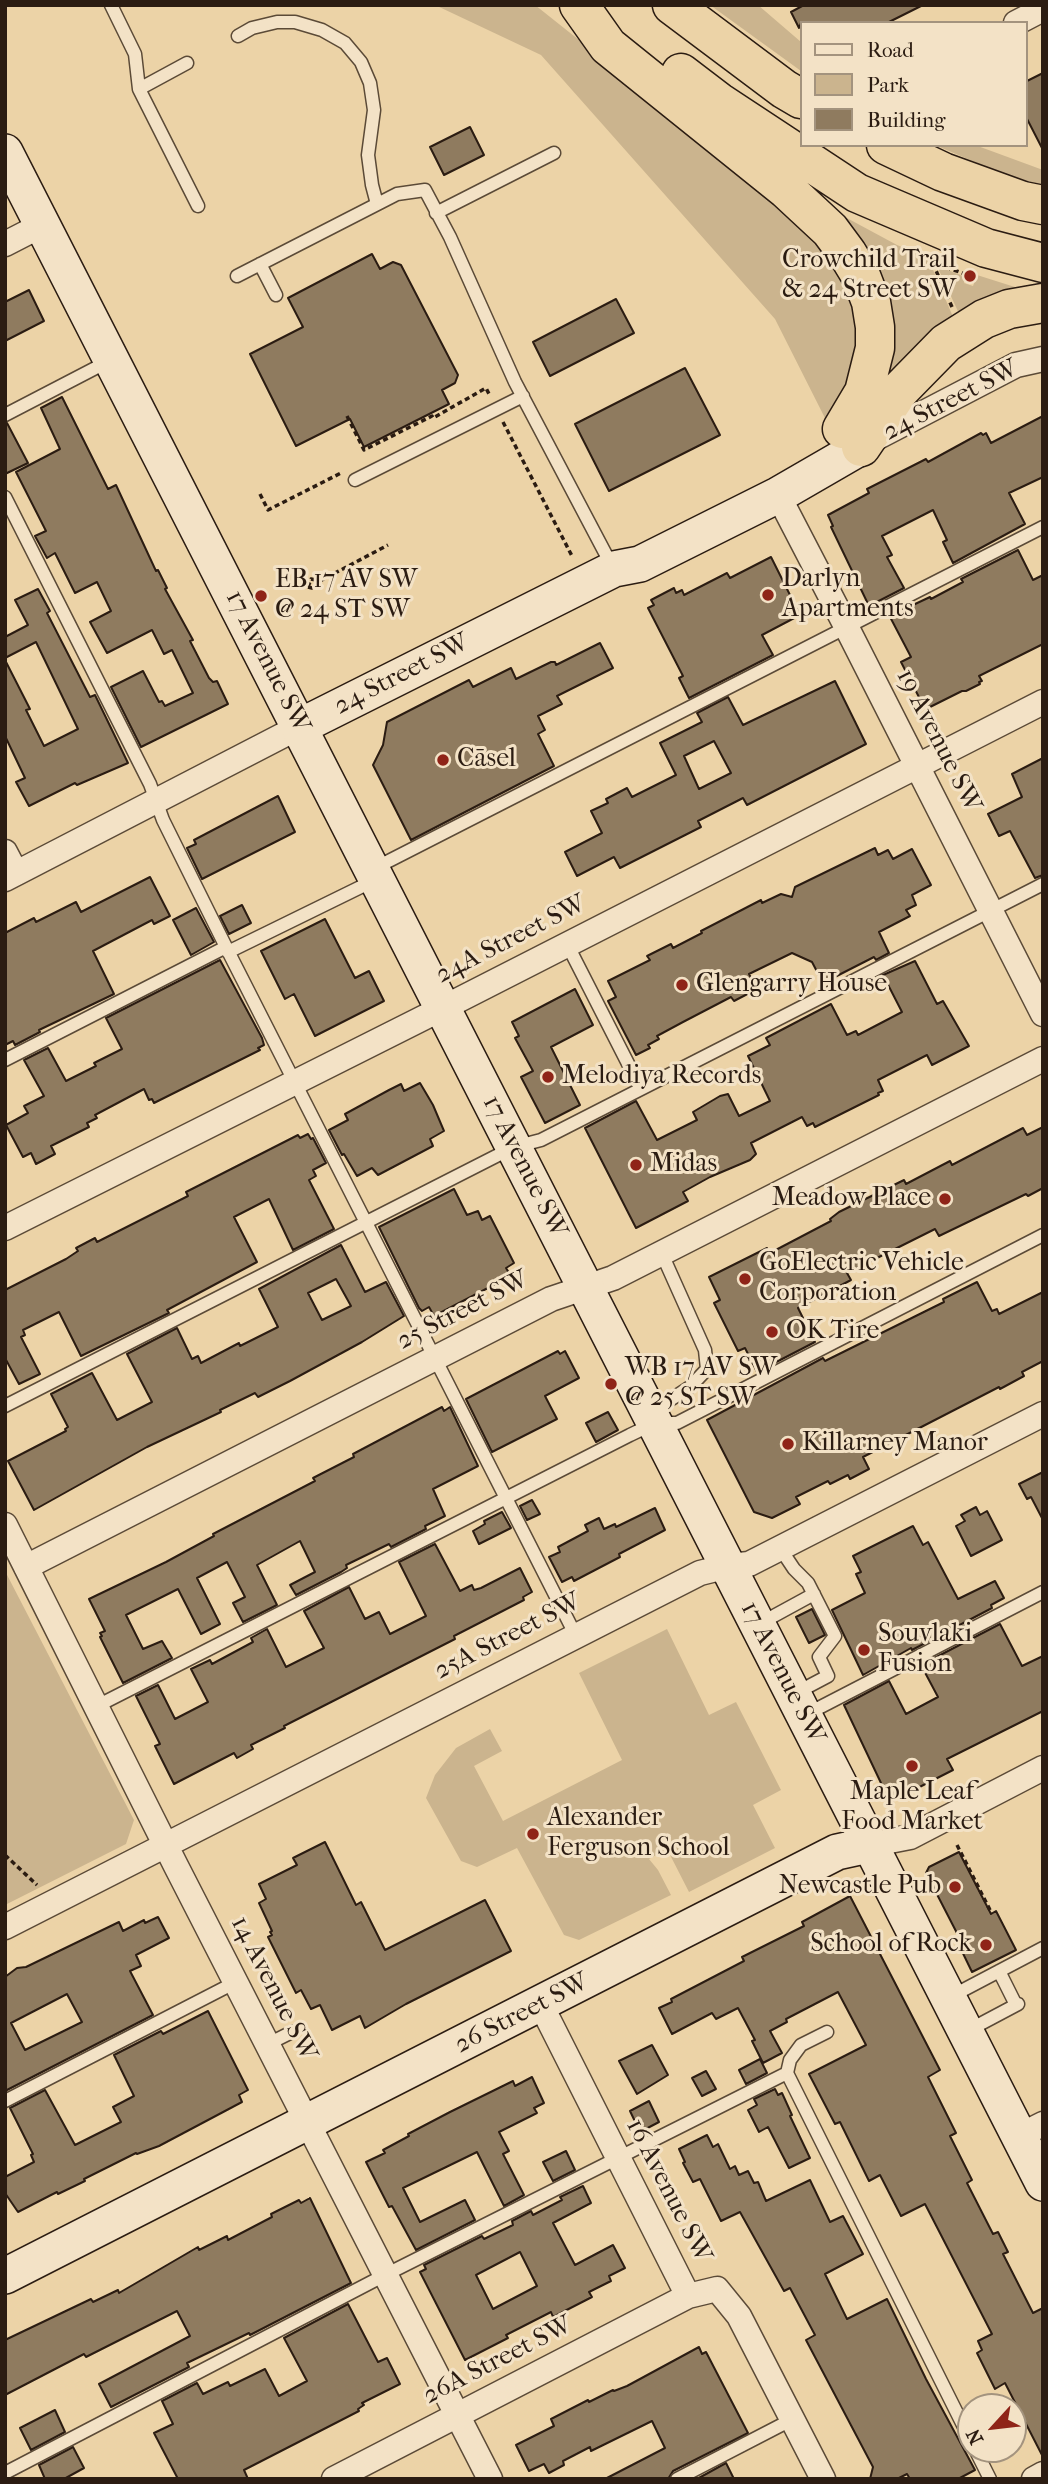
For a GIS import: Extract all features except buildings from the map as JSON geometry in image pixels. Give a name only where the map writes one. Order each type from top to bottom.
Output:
[{"type":"highway","points":[[579,5],[608,47],[787,190],[830,230],[848,253],[862,276],[871,302],[875,348],[852,438]]},
{"type":"highway","points":[[589,5],[719,102],[857,193],[986,248],[1043,263]]},
{"type":"highway","points":[[672,5],[800,98]]},
{"type":"highway","points":[[890,147],[943,172],[1023,201],[1043,205]]},
{"type":"highway","points":[[852,438],[946,343],[984,319],[1009,309],[1043,303]]},
{"type":"main road","name":"17 Avenue SW","points":[[5,152],[948,1998],[966,2031],[1031,2130],[1043,2183]]},
{"type":"main road","name":"24 Street SW","points":[[299,727],[614,569],[640,564],[778,495],[852,438]]},
{"type":"main road","name":"24 Street SW","points":[[614,569],[634,546],[827,443],[852,438]]},
{"type":"main road","name":"26 Street SW","points":[[5,2276],[837,1852],[869,1845]]},
{"type":"street","points":[[1020,21],[1043,9]]},
{"type":"street","points":[[5,244],[42,225]]},
{"type":"street","name":"24 Street SW","points":[[852,438],[1016,365],[1043,359]]},
{"type":"street","name":"19 Avenue SW","points":[[778,495],[1043,1014]]},
{"type":"street","name":"24A Street SW","points":[[5,1228],[1043,702]]},
{"type":"street","name":"24 Street SW","points":[[9,868],[158,802],[299,727]]},
{"type":"street","name":"25 Street SW","points":[[26,1567],[558,1296],[613,1278],[1043,1059]]},
{"type":"street","name":"25A Street SW","points":[[5,1927],[700,1573],[749,1564],[1043,1414]]},
{"type":"street","name":"14 Avenue SW","points":[[5,1525],[490,2479]]},
{"type":"street","name":"26 Street SW","points":[[869,1845],[909,1837],[1043,1768]]},
{"type":"street","name":"16 Avenue SW","points":[[541,2005],[688,2296],[717,2289],[739,2316],[822,2479]]},
{"type":"street","name":"26A Street SW","points":[[334,2479],[688,2296]]},
{"type":"street","points":[[1034,2479],[1043,2474]]},
{"type":"lane","points":[[111,5],[135,54],[139,89],[198,206]]},
{"type":"lane","points":[[238,36],[252,28],[277,22],[295,22],[322,30],[345,43],[361,62],[370,83],[374,110],[368,155],[377,204]]},
{"type":"lane","points":[[139,89],[187,63]]},
{"type":"lane","points":[[436,212],[554,153]]},
{"type":"lane","points":[[237,276],[397,194],[425,190],[523,396],[614,569]]},
{"type":"lane","points":[[260,264],[275,295]]},
{"type":"lane","points":[[5,415],[112,359]]},
{"type":"lane","points":[[355,480],[523,396]]},
{"type":"lane","points":[[5,498],[158,802],[163,820],[227,950],[576,1636]]},
{"type":"lane","points":[[5,1060],[375,874],[509,795],[1043,527]]},
{"type":"lane","points":[[5,1406],[368,1224],[514,1147],[541,1140],[1043,884]]},
{"type":"lane","points":[[567,944],[641,1089]]},
{"type":"lane","points":[[652,1418],[677,1423],[1043,1235]]},
{"type":"lane","points":[[97,1706],[507,1499],[652,1418],[690,1387],[707,1369],[705,1350],[662,1254]]},
{"type":"lane","points":[[780,1548],[794,1569],[808,1583],[835,1636],[818,1657],[828,1676],[799,1705]]},
{"type":"lane","points":[[799,1705],[1043,1592]]},
{"type":"lane","points":[[758,1625],[814,1594]]},
{"type":"lane","points":[[948,1998],[1043,1948]]},
{"type":"lane","points":[[966,2031],[1017,2004],[999,1971]]},
{"type":"lane","points":[[5,2101],[236,1982]]},
{"type":"lane","points":[[268,2044],[292,2032]]},
{"type":"lane","points":[[827,2032],[801,2045],[790,2060],[787,2073],[957,2413]]},
{"type":"lane","points":[[5,2473],[386,2275],[787,2073]]},
{"type":"lane","points":[[677,2479],[792,2420]]},
{"type":"lane","points":[[982,2463],[990,2479]]},
{"type":"path","points":[[954,310],[935,263],[970,276]]},
{"type":"path","points":[[347,416],[364,450],[432,418],[486,388],[492,399]]},
{"type":"path","points":[[501,418],[576,563]]},
{"type":"path","points":[[320,581],[388,545]]},
{"type":"path","points":[[957,1845],[991,1912]]},
{"type":"path","points":[[5,1856],[43,1890]]},
{"type":"green space","points":[[435,5],[535,5],[798,214],[849,280],[861,356],[829,426],[775,319],[541,55]]},
{"type":"green space","points":[[710,5],[758,5],[800,41],[800,70]]},
{"type":"green space","points":[[940,147],[980,147],[1043,170],[1043,186],[991,169]]},
{"type":"green space","points":[[845,217],[897,245],[933,260],[931,265],[956,324],[884,398],[838,225]]},
{"type":"green space","points":[[937,266],[966,277],[964,283],[973,286],[977,275],[1018,288],[1018,298],[962,320]]},
{"type":"green space","points":[[5,1571],[134,1820],[126,1844],[5,1905]]},
{"type":"green space","points":[[667,1629],[709,1715],[736,1702],[781,1790],[753,1805],[775,1848],[689,1892],[667,1849],[649,1859],[671,1895],[579,1940],[564,1935],[517,1848],[477,1867],[461,1861],[426,1798],[435,1775],[456,1748],[490,1729],[502,1751],[474,1766],[503,1821],[622,1760],[579,1673]]},
{"type":"place","name":"Crowchild Trail & 24 Street SW","points":[[970,276]]},
{"type":"place","name":"Darlyn Apartments","points":[[768,595]]},
{"type":"place","name":"EB 17 AV SW @ 24 ST SW","points":[[261,596]]},
{"type":"place","name":"Cāsel","points":[[443,760]]},
{"type":"place","name":"Glengarry House","points":[[682,985]]},
{"type":"place","name":"Melodiya Records","points":[[548,1077]]},
{"type":"place","name":"Midas","points":[[636,1165]]},
{"type":"place","name":"Meadow Place","points":[[945,1199]]},
{"type":"place","name":"GoElectric Vehicle Corporation","points":[[745,1279]]},
{"type":"place","name":"OK Tire","points":[[772,1332]]},
{"type":"place","name":"WB 17 AV SW @ 25 ST SW","points":[[611,1384]]},
{"type":"place","name":"Killarney Manor","points":[[788,1444]]},
{"type":"place","name":"Souvlaki Fusion","points":[[864,1650]]},
{"type":"place","name":"Maple Leaf Food Market","points":[[912,1766]]},
{"type":"place","name":"Alexander Ferguson School","points":[[533,1834]]},
{"type":"place","name":"Newcastle Pub","points":[[955,1887]]},
{"type":"place","name":"School of Rock","points":[[986,1945]]}]
